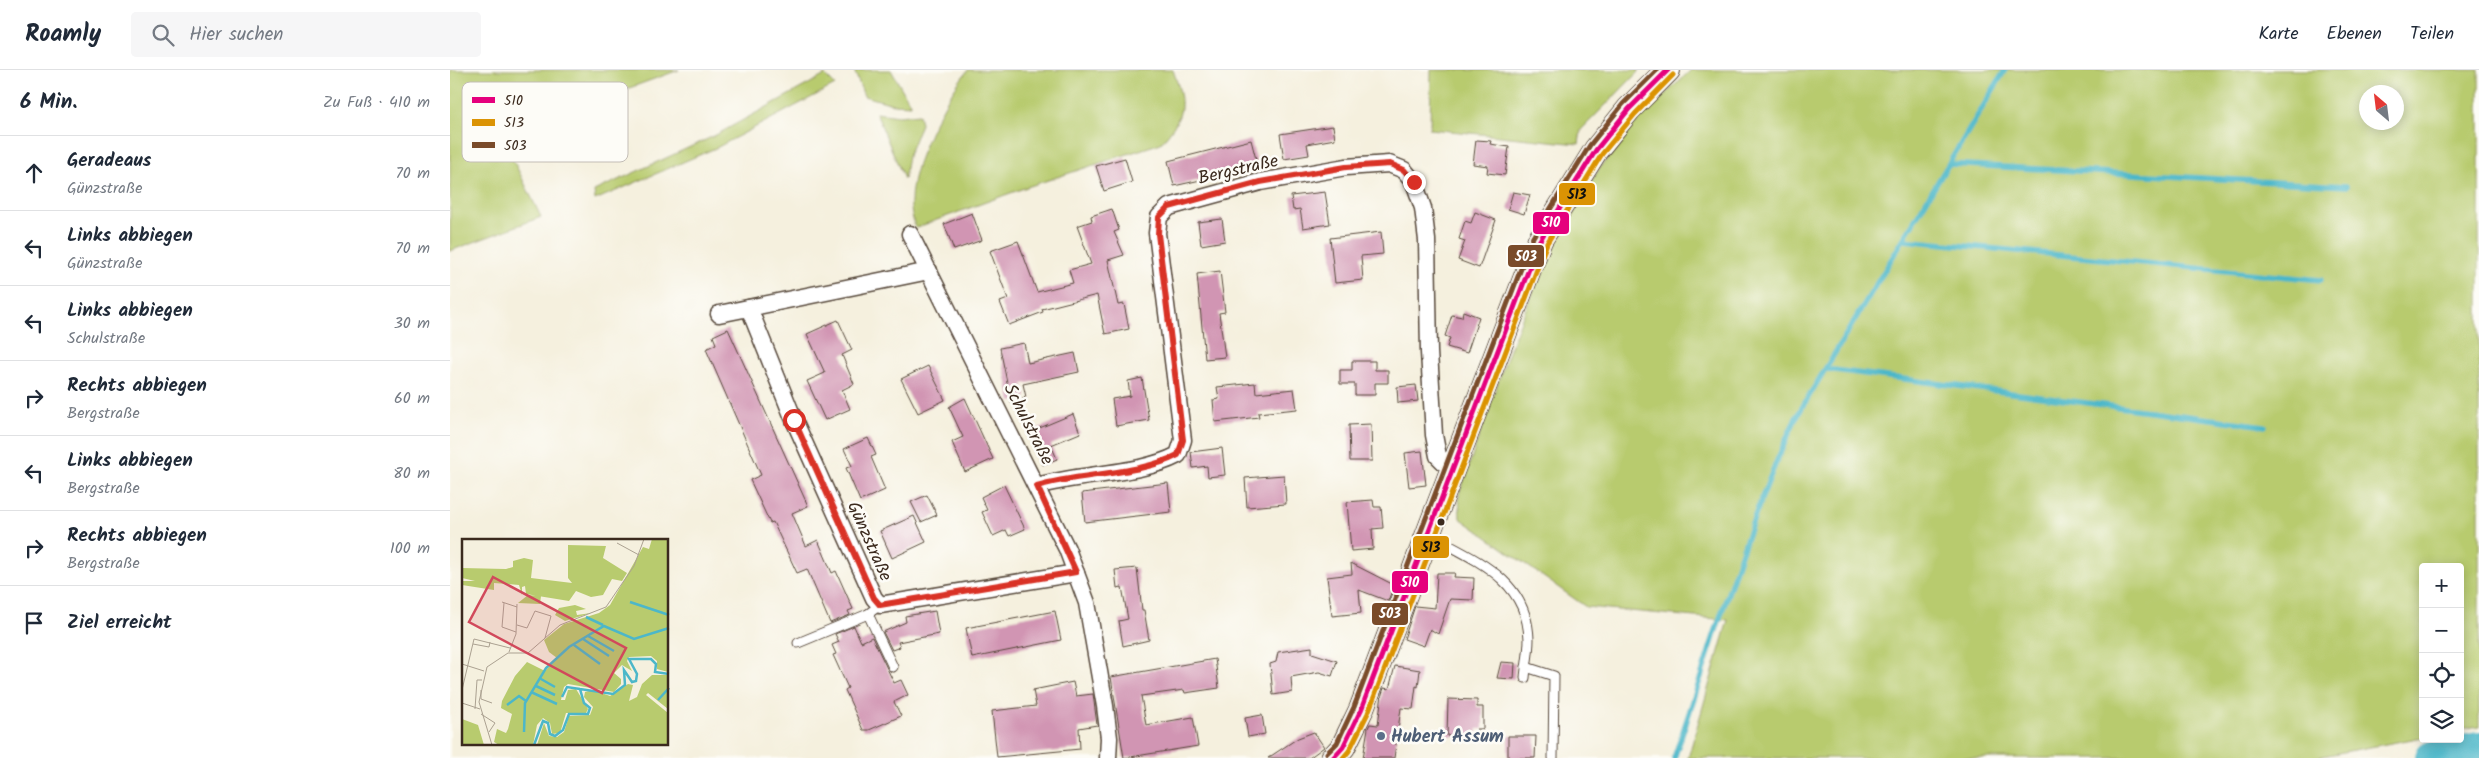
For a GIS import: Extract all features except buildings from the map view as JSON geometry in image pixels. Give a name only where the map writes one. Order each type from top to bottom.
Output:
[{"type":"street","points":[[1333,758],[1343,747],[1362,710],[1427,534],[1540,240],[1596,150],[1629,108],[1668,70]]},
{"type":"street","name":"Bergstraße","points":[[1037,486],[1064,478],[1161,464],[1178,455],[1183,440],[1157,232],[1159,217],[1169,207],[1260,182],[1346,167],[1390,164],[1404,170],[1414,182],[1423,208],[1428,240],[1429,352],[1434,435],[1438,456],[1452,470]]},
{"type":"street","name":"Schulstraße","points":[[910,234],[1037,486],[1076,572],[1087,603],[1105,706],[1108,758]]},
{"type":"street","points":[[720,314],[929,271]]},
{"type":"street","name":"Günzstraße","points":[[749,308],[794,420],[874,598],[874,610],[1076,572]]},
{"type":"lane","points":[[1427,534],[1494,571],[1508,584],[1519,601],[1529,639],[1525,678]]},
{"type":"lane","points":[[798,644],[874,610],[893,667]]},
{"type":"lane","points":[[1526,667],[1554,676],[1553,758]]},
{"type":"green space","points":[[450,70],[679,70],[628,88],[628,82],[462,82],[462,162],[514,162],[541,217],[450,251]]},
{"type":"green space","points":[[854,70],[891,70],[911,105],[893,104],[864,96]]},
{"type":"green space","points":[[968,70],[1173,70],[1180,92],[1181,108],[1175,124],[1161,143],[1027,187],[915,228],[911,204],[912,186],[923,150],[939,114]]},
{"type":"green space","points":[[1431,70],[1640,70],[1581,130],[1579,144],[1430,129]]},
{"type":"green space","points":[[1691,70],[2479,70],[2479,727],[2464,729],[2464,563],[2419,563],[2419,738],[2312,758],[1688,758],[1728,620],[1586,607],[1460,518],[1459,494],[1528,302],[1549,256],[1573,211],[1600,168],[1631,128]]},
{"type":"green space","points":[[825,75],[835,85],[718,147],[595,200],[594,191],[714,136]]},
{"type":"green space","points":[[876,113],[899,116],[919,114],[921,124],[908,156],[904,179]]},
{"type":"waterway","points":[[1674,758],[1745,542],[1778,458],[1797,416],[2005,70]]},
{"type":"waterway","points":[[1949,164],[2346,186]]},
{"type":"waterway","points":[[1903,240],[2321,280]]},
{"type":"waterway","points":[[1826,369],[2265,426]]},
{"type":"waterway","points":[[2432,758],[2479,749]]},
{"type":"transit line","name":"503","points":[[1327,753],[1337,743],[1354,707],[1533,237],[1590,145],[1623,104],[1657,70]]},
{"type":"transit line","name":"510","points":[[1333,758],[1343,747],[1361,710],[1540,240],[1596,150],[1629,109],[1668,70]]},
{"type":"transit line","name":"513","points":[[1343,758],[1349,751],[1368,713],[1547,243],[1602,154],[1635,114],[1673,75]]},
{"type":"place","name":"Hubert Assum","points":[[1381,736]]},
{"type":"route","points":[[794,420],[874,598],[880,605],[890,605],[1076,572],[1037,486],[1064,478],[1161,464],[1178,455],[1183,440],[1164,292],[1158,234],[1159,217],[1169,207],[1260,182],[1346,167],[1390,164],[1404,170],[1414,182]]}]
